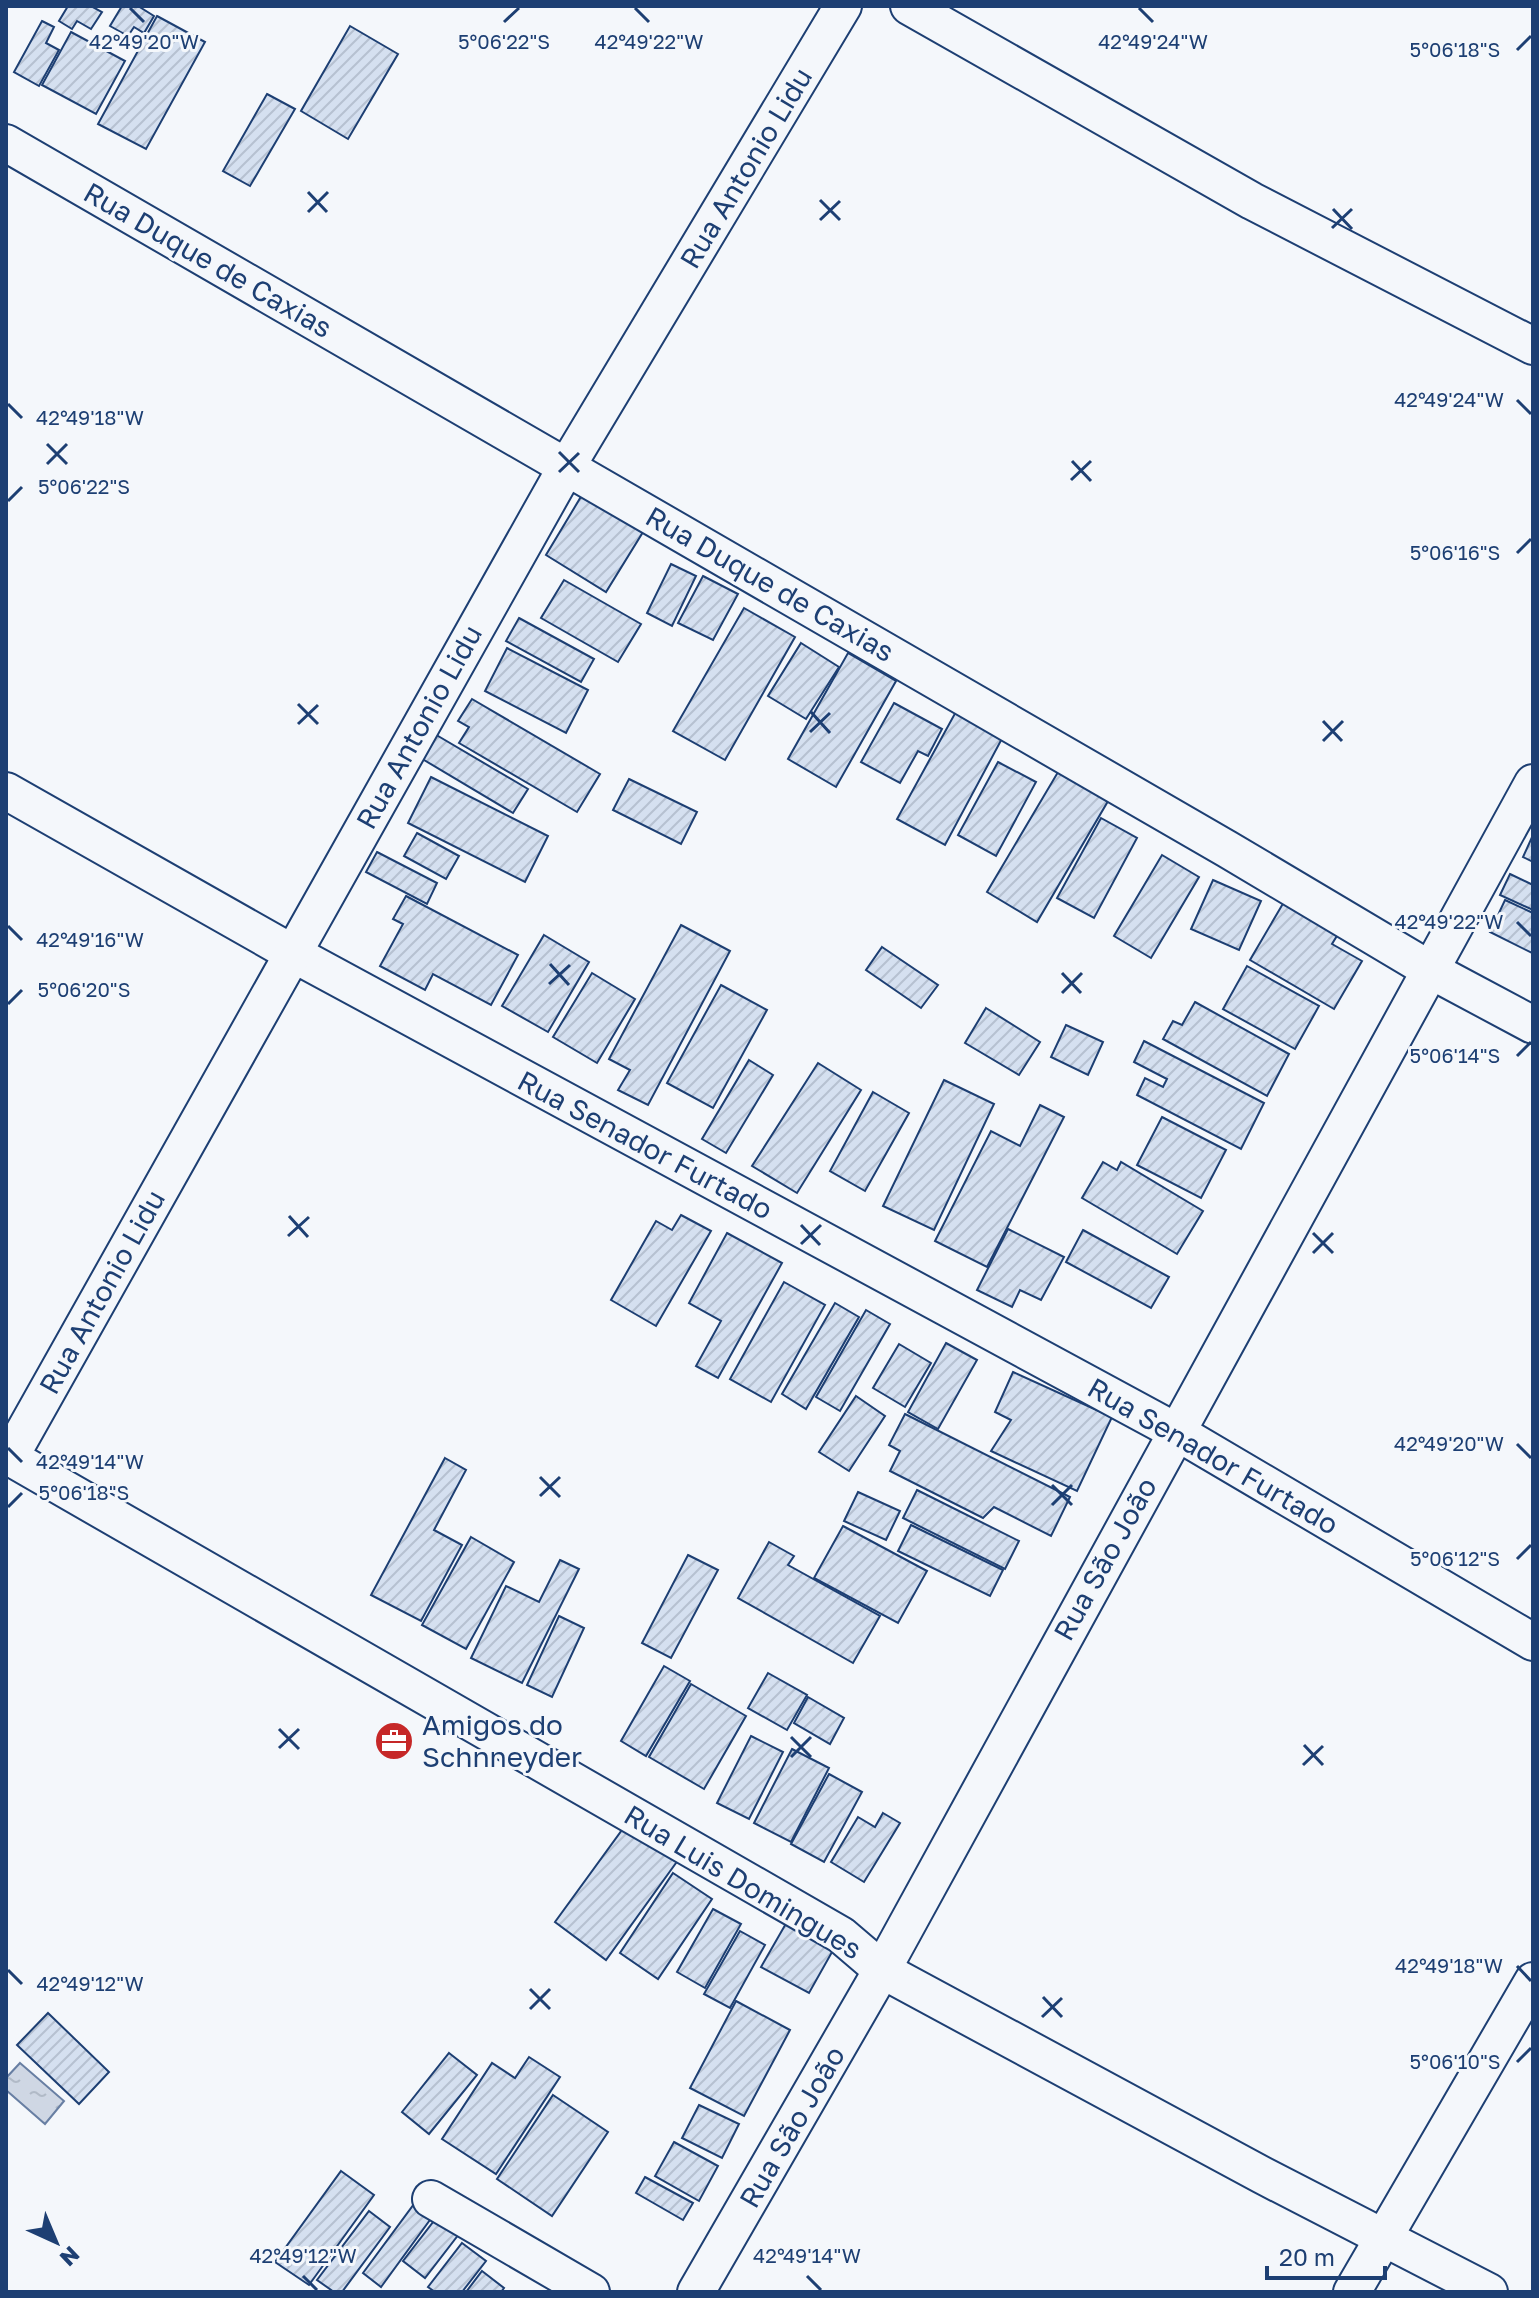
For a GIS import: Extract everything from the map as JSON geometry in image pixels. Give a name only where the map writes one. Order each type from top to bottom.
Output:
[{"type":"street","name":"Rua Antonio Lidu","points":[[8,1456],[567,466],[843,6]]},
{"type":"street","points":[[909,6],[1252,201],[1533,346]]},
{"type":"street","name":"Rua Duque de Caxias","points":[[6,143],[1432,971],[1533,1025]]},
{"type":"street","name":"Rua São João","points":[[696,2292],[882,1970],[1533,783]]},
{"type":"street","name":"Rua Senador Furtado","points":[[6,791],[292,953],[1175,1431],[1533,1642]]},
{"type":"street","name":"Rua Luis Domingues","points":[[8,1456],[841,1935],[882,1970],[1262,2175],[1489,2292]]},
{"type":"street","points":[[1352,2292],[1533,1981]]},
{"type":"street","points":[[431,2199],[591,2292]]},
{"type":"water","points":[[20,2063],[64,2101],[45,2124],[6,2090],[6,2078]]},
{"type":"building","points":[[68,6],[91,6],[102,12],[91,29],[77,21],[72,29],[59,21]]},
{"type":"building","points":[[122,6],[138,6],[154,16],[144,33],[134,27],[128,36],[110,26]]},
{"type":"building","points":[[157,16],[205,42],[146,149],[98,124]]},
{"type":"building","points":[[42,21],[54,27],[46,43],[59,50],[39,86],[14,72]]},
{"type":"building","points":[[350,26],[398,54],[348,139],[301,111]]},
{"type":"building","points":[[71,32],[125,61],[96,114],[42,85]]},
{"type":"building","points":[[267,94],[295,109],[250,186],[223,171]]},
{"type":"building","points":[[582,495],[643,532],[606,592],[546,555]]},
{"type":"building","points":[[671,564],[696,576],[672,626],[647,613]]},
{"type":"building","points":[[703,576],[738,594],[713,640],[678,623]]},
{"type":"building","points":[[564,580],[641,624],[618,662],[541,618]]},
{"type":"building","points":[[744,608],[795,637],[725,760],[673,731]]},
{"type":"building","points":[[519,618],[594,659],[581,682],[506,641]]},
{"type":"building","points":[[801,643],[839,667],[806,719],[768,696]]},
{"type":"building","points":[[507,648],[588,690],[566,733],[485,691]]},
{"type":"building","points":[[848,653],[896,681],[836,787],[788,759]]},
{"type":"building","points":[[472,699],[600,774],[577,812],[459,743],[469,727],[458,721]]},
{"type":"building","points":[[894,703],[942,729],[928,756],[918,751],[900,783],[861,762]]},
{"type":"building","points":[[958,708],[1005,733],[945,845],[897,819]]},
{"type":"building","points":[[433,733],[528,789],[513,813],[419,757]]},
{"type":"building","points":[[998,762],[1036,782],[996,856],[958,835]]},
{"type":"building","points":[[1061,767],[1111,796],[1037,922],[987,892]]},
{"type":"building","points":[[431,777],[548,836],[525,882],[408,823]]},
{"type":"building","points":[[629,779],[697,812],[681,844],[613,810]]},
{"type":"building","points":[[1101,818],[1137,838],[1094,918],[1057,898]]},
{"type":"building","points":[[417,833],[459,856],[446,879],[404,856]]},
{"type":"building","points":[[1533,835],[1533,862],[1523,857]]},
{"type":"building","points":[[377,852],[437,883],[427,904],[366,872]]},
{"type":"building","points":[[1162,855],[1199,877],[1151,958],[1114,936]]},
{"type":"building","points":[[1510,874],[1533,885],[1533,910],[1500,895]]},
{"type":"building","points":[[1213,880],[1261,901],[1239,950],[1191,929]]},
{"type":"building","points":[[1288,895],[1343,926],[1332,944],[1362,961],[1334,1009],[1250,960]]},
{"type":"building","points":[[406,896],[518,955],[491,1005],[433,974],[425,990],[380,966],[403,924],[393,919]]},
{"type":"building","points":[[1505,900],[1533,913],[1532,953],[1490,932]]},
{"type":"building","points":[[681,925],[730,951],[648,1105],[618,1090],[630,1070],[609,1059]]},
{"type":"building","points":[[544,935],[589,962],[548,1032],[502,1006]]},
{"type":"building","points":[[882,947],[938,985],[921,1008],[866,970]]},
{"type":"building","points":[[1247,966],[1319,1006],[1295,1049],[1223,1009]]},
{"type":"building","points":[[592,973],[635,999],[597,1063],[553,1037]]},
{"type":"building","points":[[721,985],[767,1010],[713,1108],[667,1083]]},
{"type":"building","points":[[1195,1002],[1289,1054],[1267,1096],[1163,1039],[1173,1021],[1182,1025]]},
{"type":"building","points":[[986,1008],[1040,1042],[1019,1075],[965,1043]]},
{"type":"building","points":[[1066,1025],[1103,1042],[1088,1075],[1051,1057]]},
{"type":"building","points":[[1144,1041],[1264,1103],[1241,1149],[1137,1095],[1145,1078],[1163,1087],[1167,1079],[1134,1062]]},
{"type":"building","points":[[749,1060],[773,1075],[726,1153],[702,1139]]},
{"type":"building","points":[[818,1063],[861,1090],[797,1193],[752,1166]]},
{"type":"building","points":[[944,1080],[994,1104],[934,1230],[883,1206]]},
{"type":"building","points":[[873,1092],[909,1113],[865,1191],[830,1171]]},
{"type":"building","points":[[1040,1105],[1064,1117],[987,1267],[935,1241],[991,1131],[1020,1146]]},
{"type":"building","points":[[1162,1117],[1226,1150],[1201,1198],[1137,1165]]},
{"type":"building","points":[[1103,1162],[1117,1170],[1121,1162],[1203,1211],[1177,1254],[1082,1198]]},
{"type":"building","points":[[681,1215],[711,1231],[656,1326],[611,1300],[656,1221],[672,1230]]},
{"type":"building","points":[[1008,1229],[1064,1257],[1041,1300],[1020,1290],[1012,1307],[977,1290]]},
{"type":"building","points":[[1083,1230],[1169,1277],[1151,1308],[1066,1262]]},
{"type":"building","points":[[727,1233],[782,1263],[718,1378],[696,1366],[721,1321],[689,1303]]},
{"type":"building","points":[[784,1282],[825,1305],[771,1402],[730,1379]]},
{"type":"building","points":[[835,1303],[859,1317],[806,1409],[782,1394]]},
{"type":"building","points":[[866,1310],[890,1324],[840,1411],[816,1397]]},
{"type":"building","points":[[946,1343],[977,1360],[938,1429],[908,1412]]},
{"type":"building","points":[[899,1344],[931,1363],[905,1407],[873,1388]]},
{"type":"building","points":[[1013,1372],[1112,1417],[1077,1491],[991,1451],[1011,1420],[995,1412]]},
{"type":"building","points":[[856,1396],[885,1416],[849,1471],[819,1452]]},
{"type":"building","points":[[905,1414],[1070,1497],[1051,1536],[994,1507],[983,1518],[890,1471],[900,1451],[889,1445]]},
{"type":"building","points":[[445,1458],[466,1470],[434,1530],[462,1545],[421,1621],[371,1595]]},
{"type":"building","points":[[917,1490],[1019,1541],[1005,1569],[903,1518]]},
{"type":"building","points":[[858,1492],[900,1511],[886,1540],[844,1521]]},
{"type":"building","points":[[911,1525],[1003,1570],[990,1596],[898,1551]]},
{"type":"building","points":[[843,1526],[927,1571],[898,1623],[814,1578]]},
{"type":"building","points":[[471,1537],[514,1562],[466,1649],[422,1625]]},
{"type":"building","points":[[769,1542],[794,1556],[788,1565],[880,1616],[853,1663],[738,1598]]},
{"type":"building","points":[[688,1555],[718,1570],[671,1658],[642,1643]]},
{"type":"building","points":[[560,1560],[579,1569],[522,1683],[471,1658],[506,1586],[539,1602]]},
{"type":"building","points":[[559,1616],[584,1628],[552,1697],[527,1685]]},
{"type":"building","points":[[664,1666],[690,1681],[646,1756],[621,1741]]},
{"type":"building","points":[[768,1673],[807,1695],[787,1730],[748,1708]]},
{"type":"building","points":[[691,1684],[746,1716],[704,1789],[649,1757]]},
{"type":"building","points":[[808,1697],[844,1718],[830,1744],[794,1723]]},
{"type":"building","points":[[751,1736],[783,1752],[749,1819],[717,1803]]},
{"type":"building","points":[[792,1749],[829,1768],[791,1842],[754,1823]]},
{"type":"building","points":[[829,1774],[862,1792],[824,1862],[791,1844]]},
{"type":"building","points":[[883,1813],[900,1823],[864,1882],[831,1862],[858,1817],[875,1827]]},
{"type":"building","points":[[630,1819],[681,1856],[606,1960],[555,1922]]},
{"type":"building","points":[[673,1873],[712,1899],[658,1979],[620,1953]]},
{"type":"building","points":[[713,1909],[741,1924],[705,1988],[677,1972]]},
{"type":"building","points":[[788,1920],[836,1945],[809,1993],[761,1967]]},
{"type":"building","points":[[740,1931],[765,1945],[730,2008],[704,1994]]},
{"type":"building","points":[[736,2001],[790,2030],[744,2116],[690,2088]]},
{"type":"building","points":[[48,2013],[109,2072],[79,2104],[17,2045]]},
{"type":"building","points":[[449,2053],[477,2075],[429,2134],[402,2112]]},
{"type":"building","points":[[529,2057],[560,2077],[496,2174],[442,2139],[492,2063],[515,2078]]},
{"type":"building","points":[[553,2095],[608,2132],[552,2216],[497,2179]]},
{"type":"building","points":[[699,2105],[739,2124],[722,2158],[682,2138]]},
{"type":"building","points":[[674,2142],[718,2166],[699,2201],[655,2176]]},
{"type":"building","points":[[341,2171],[374,2195],[309,2285],[275,2262]]},
{"type":"building","points":[[645,2177],[693,2203],[683,2220],[636,2193]]},
{"type":"building","points":[[417,2200],[435,2213],[381,2287],[363,2273]]},
{"type":"building","points":[[369,2211],[390,2227],[342,2292],[334,2292],[317,2280]]},
{"type":"building","points":[[437,2217],[459,2234],[425,2278],[403,2261]]},
{"type":"building","points":[[462,2243],[486,2261],[462,2292],[435,2292],[428,2287]]},
{"type":"building","points":[[482,2271],[504,2288],[501,2292],[466,2292]]},
{"type":"place","name":"Amigos do Schnneyder","points":[[394,1741]]}]
